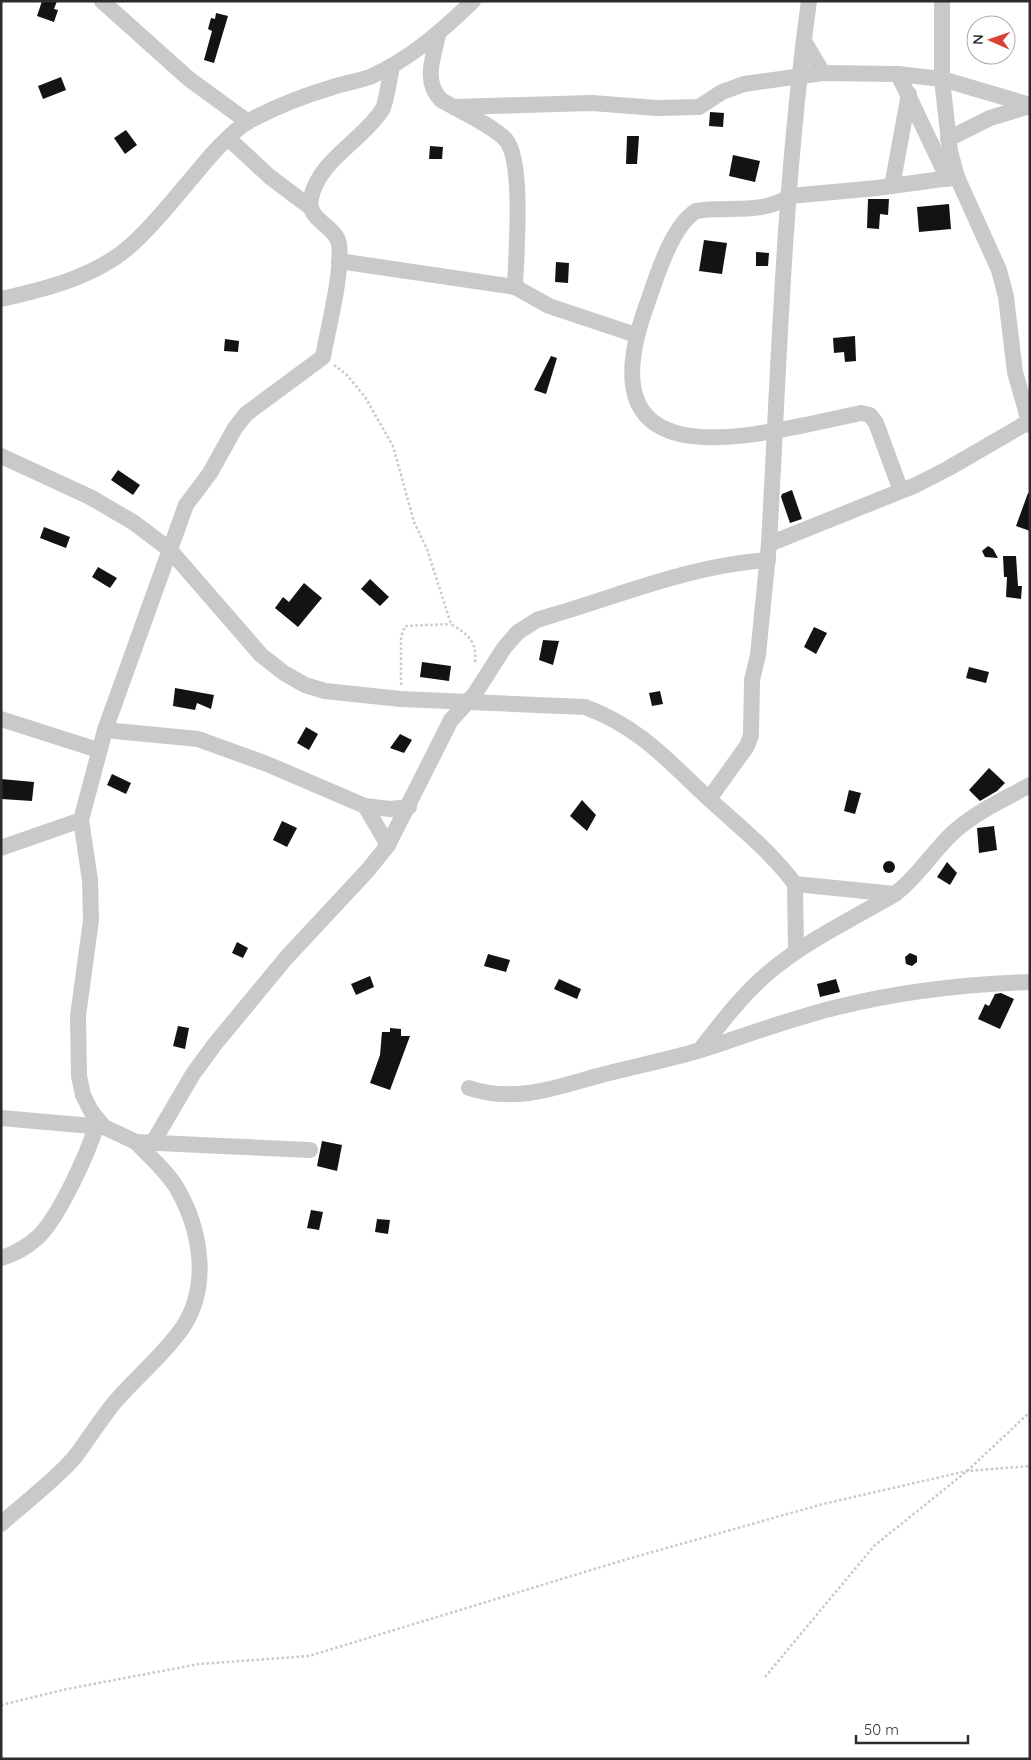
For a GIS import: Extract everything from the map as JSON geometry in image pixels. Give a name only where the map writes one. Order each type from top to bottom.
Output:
[{"type":"street","points":[[102,1],[189,79],[248,122]]},
{"type":"street","points":[[1,299],[67,282],[103,265],[129,247],[229,139],[248,122],[283,106],[331,88],[367,78],[392,66],[438,35],[472,1]]},
{"type":"street","points":[[709,799],[747,746],[751,735],[752,680],[758,655],[768,552],[790,196],[800,76],[809,1]]},
{"type":"street","points":[[942,1],[942,79],[952,178]]},
{"type":"street","points":[[438,35],[430,86],[441,100],[506,140],[513,155],[517,202],[515,287]]},
{"type":"street","points":[[804,41],[822,73]]},
{"type":"street","points":[[310,207],[311,196],[325,169],[383,109],[392,66]]},
{"type":"street","points":[[454,107],[592,103],[647,107],[699,107],[722,92],[744,84],[822,73],[898,74],[942,79],[1030,105]]},
{"type":"street","points":[[144,1143],[215,1044],[286,958],[368,870],[388,845],[409,808],[441,736],[451,720],[471,698],[504,648],[518,632],[537,620],[692,571],[739,562],[768,552],[950,468],[1029,423],[1015,372],[1006,297],[999,270],[898,74]]},
{"type":"street","points":[[892,186],[909,94]]},
{"type":"street","points":[[948,139],[990,118],[1030,105]]},
{"type":"street","points":[[100,1127],[83,1095],[79,1076],[78,1016],[91,920],[90,880],[81,820],[98,750],[186,505],[210,473],[235,428],[246,414],[322,357],[339,261],[336,235],[314,214],[310,207],[270,178],[229,139]]},
{"type":"street","points":[[900,491],[876,423],[870,415],[861,413],[775,431],[714,438],[698,437],[660,428],[648,418],[634,398],[632,379],[636,335],[662,264],[687,216],[696,211],[766,207],[778,204],[790,196],[952,178]]},
{"type":"street","points":[[339,261],[515,287],[550,306],[636,335]]},
{"type":"street","points":[[2,457],[90,497],[132,522],[169,549],[261,654],[284,673],[305,685],[325,691],[401,699],[471,698],[569,705],[585,707],[612,717],[634,731],[662,754],[776,859],[795,884],[796,951]]},
{"type":"street","points":[[1,719],[98,750]]},
{"type":"street","points":[[105,730],[179,736],[211,742],[365,806],[390,809],[409,808]]},
{"type":"street","points":[[700,1050],[734,1008],[767,974],[796,951],[895,894],[909,883],[955,830],[976,815],[1030,785]]},
{"type":"street","points":[[365,806],[388,845]]},
{"type":"street","points":[[1,848],[81,820]]},
{"type":"street","points":[[795,884],[895,894]]},
{"type":"street","points":[[469,1088],[486,1093],[512,1096],[549,1091],[700,1050],[764,1028],[864,1001],[969,984],[1030,982]]},
{"type":"street","points":[[1,1118],[100,1127],[144,1143],[310,1150]]},
{"type":"street","points":[[1,1258],[15,1254],[39,1236],[79,1171],[100,1127]]},
{"type":"street","points":[[1,1524],[73,1458],[114,1403],[183,1326],[193,1305],[200,1283],[198,1242],[188,1211],[173,1183],[144,1143]]},
{"type":"path","points":[[322,357],[347,375],[365,398],[393,446],[414,522],[427,549],[451,624]]},
{"type":"path","points":[[401,699],[401,637],[405,626],[451,624],[469,635],[476,654],[471,698]]},
{"type":"path","points":[[765,1677],[874,1546],[967,1472],[1030,1412]]},
{"type":"path","points":[[1,1705],[67,1689],[199,1664],[309,1656],[624,1560],[814,1506],[967,1472],[1030,1466]]},
{"type":"building","points":[[42,1],[57,1],[54,9],[58,10],[54,22],[37,16]]},
{"type":"building","points":[[216,13],[228,16],[214,63],[204,60],[212,31],[208,29],[211,18],[215,19]]},
{"type":"building","points":[[61,77],[66,90],[43,99],[38,86]]},
{"type":"building","points":[[710,112],[724,113],[723,127],[709,126]]},
{"type":"building","points":[[126,130],[137,145],[125,154],[114,138]]},
{"type":"building","points":[[627,136],[639,136],[637,164],[626,164]]},
{"type":"building","points":[[430,146],[443,147],[442,159],[429,159]]},
{"type":"building","points":[[733,155],[760,161],[755,182],[729,176]]},
{"type":"building","points":[[868,199],[889,199],[888,215],[880,214],[879,229],[867,228]]},
{"type":"building","points":[[949,204],[951,229],[919,232],[917,207]]},
{"type":"building","points":[[704,240],[727,243],[722,274],[699,271]]},
{"type":"building","points":[[756,252],[769,253],[768,266],[756,266]]},
{"type":"building","points":[[556,262],[569,263],[568,283],[555,282]]},
{"type":"building","points":[[855,336],[856,361],[845,362],[844,352],[834,353],[833,338]]},
{"type":"building","points":[[225,339],[239,341],[238,352],[224,351]]},
{"type":"building","points":[[551,356],[557,358],[546,394],[534,390]]},
{"type":"building","points":[[118,470],[140,485],[133,495],[111,480]]},
{"type":"building","points":[[792,490],[802,519],[790,523],[781,497],[782,494]]},
{"type":"building","points":[[1028,493],[1030,493],[1030,531],[1016,526]]},
{"type":"building","points":[[44,527],[70,537],[66,548],[40,538]]},
{"type":"building","points":[[988,546],[993,549],[998,558],[985,557],[982,551]]},
{"type":"building","points":[[1003,556],[1016,556],[1018,586],[1022,586],[1021,599],[1006,597],[1007,577],[1004,577]]},
{"type":"building","points":[[98,567],[117,578],[110,588],[92,577]]},
{"type":"building","points":[[370,579],[389,597],[380,606],[361,589]]},
{"type":"building","points":[[304,583],[322,598],[298,627],[275,608],[283,597],[289,602]]},
{"type":"building","points":[[814,627],[827,633],[816,654],[804,647]]},
{"type":"building","points":[[543,640],[559,641],[553,665],[539,660]]},
{"type":"building","points":[[422,662],[451,666],[449,681],[420,677]]},
{"type":"building","points":[[969,667],[989,672],[986,683],[966,678]]},
{"type":"building","points":[[175,688],[214,695],[211,709],[197,703],[195,710],[173,706]]},
{"type":"building","points":[[660,691],[663,704],[652,706],[649,693]]},
{"type":"building","points":[[306,727],[318,734],[309,750],[297,743]]},
{"type":"building","points":[[400,734],[412,740],[404,753],[390,748]]},
{"type":"building","points":[[989,768],[1005,783],[997,791],[980,801],[969,790]]},
{"type":"building","points":[[112,774],[131,783],[126,794],[107,785]]},
{"type":"building","points":[[1,779],[34,782],[32,801],[1,799]]},
{"type":"building","points":[[849,790],[861,793],[855,814],[844,811]]},
{"type":"building","points":[[582,800],[596,815],[587,831],[570,816]]},
{"type":"building","points":[[282,821],[297,828],[287,847],[273,840]]},
{"type":"building","points":[[994,826],[997,850],[979,853],[977,828]]},
{"type":"building","points":[[891,861],[894,862],[894,872],[887,873],[884,872],[883,865],[884,862]]},
{"type":"building","points":[[947,862],[957,873],[950,885],[937,877]]},
{"type":"building","points":[[237,942],[248,948],[243,958],[232,953]]},
{"type":"building","points":[[910,953],[917,956],[917,962],[912,966],[906,964],[905,957]]},
{"type":"building","points":[[488,954],[510,960],[506,972],[484,966]]},
{"type":"building","points":[[370,976],[374,987],[356,995],[351,984]]},
{"type":"building","points":[[559,979],[581,989],[577,999],[554,989]]},
{"type":"building","points":[[836,979],[840,992],[820,997],[817,984]]},
{"type":"building","points":[[1001,993],[1014,999],[1000,1029],[978,1019],[985,1004],[989,1006],[995,994]]},
{"type":"building","points":[[178,1026],[189,1028],[185,1049],[173,1046]]},
{"type":"building","points":[[390,1028],[401,1029],[401,1036],[410,1036],[390,1090],[370,1083],[380,1055],[382,1032],[390,1032]]},
{"type":"building","points":[[322,1141],[342,1145],[337,1171],[317,1166]]},
{"type":"building","points":[[311,1210],[323,1212],[319,1230],[307,1228]]},
{"type":"building","points":[[377,1219],[390,1220],[388,1234],[375,1232]]}]
